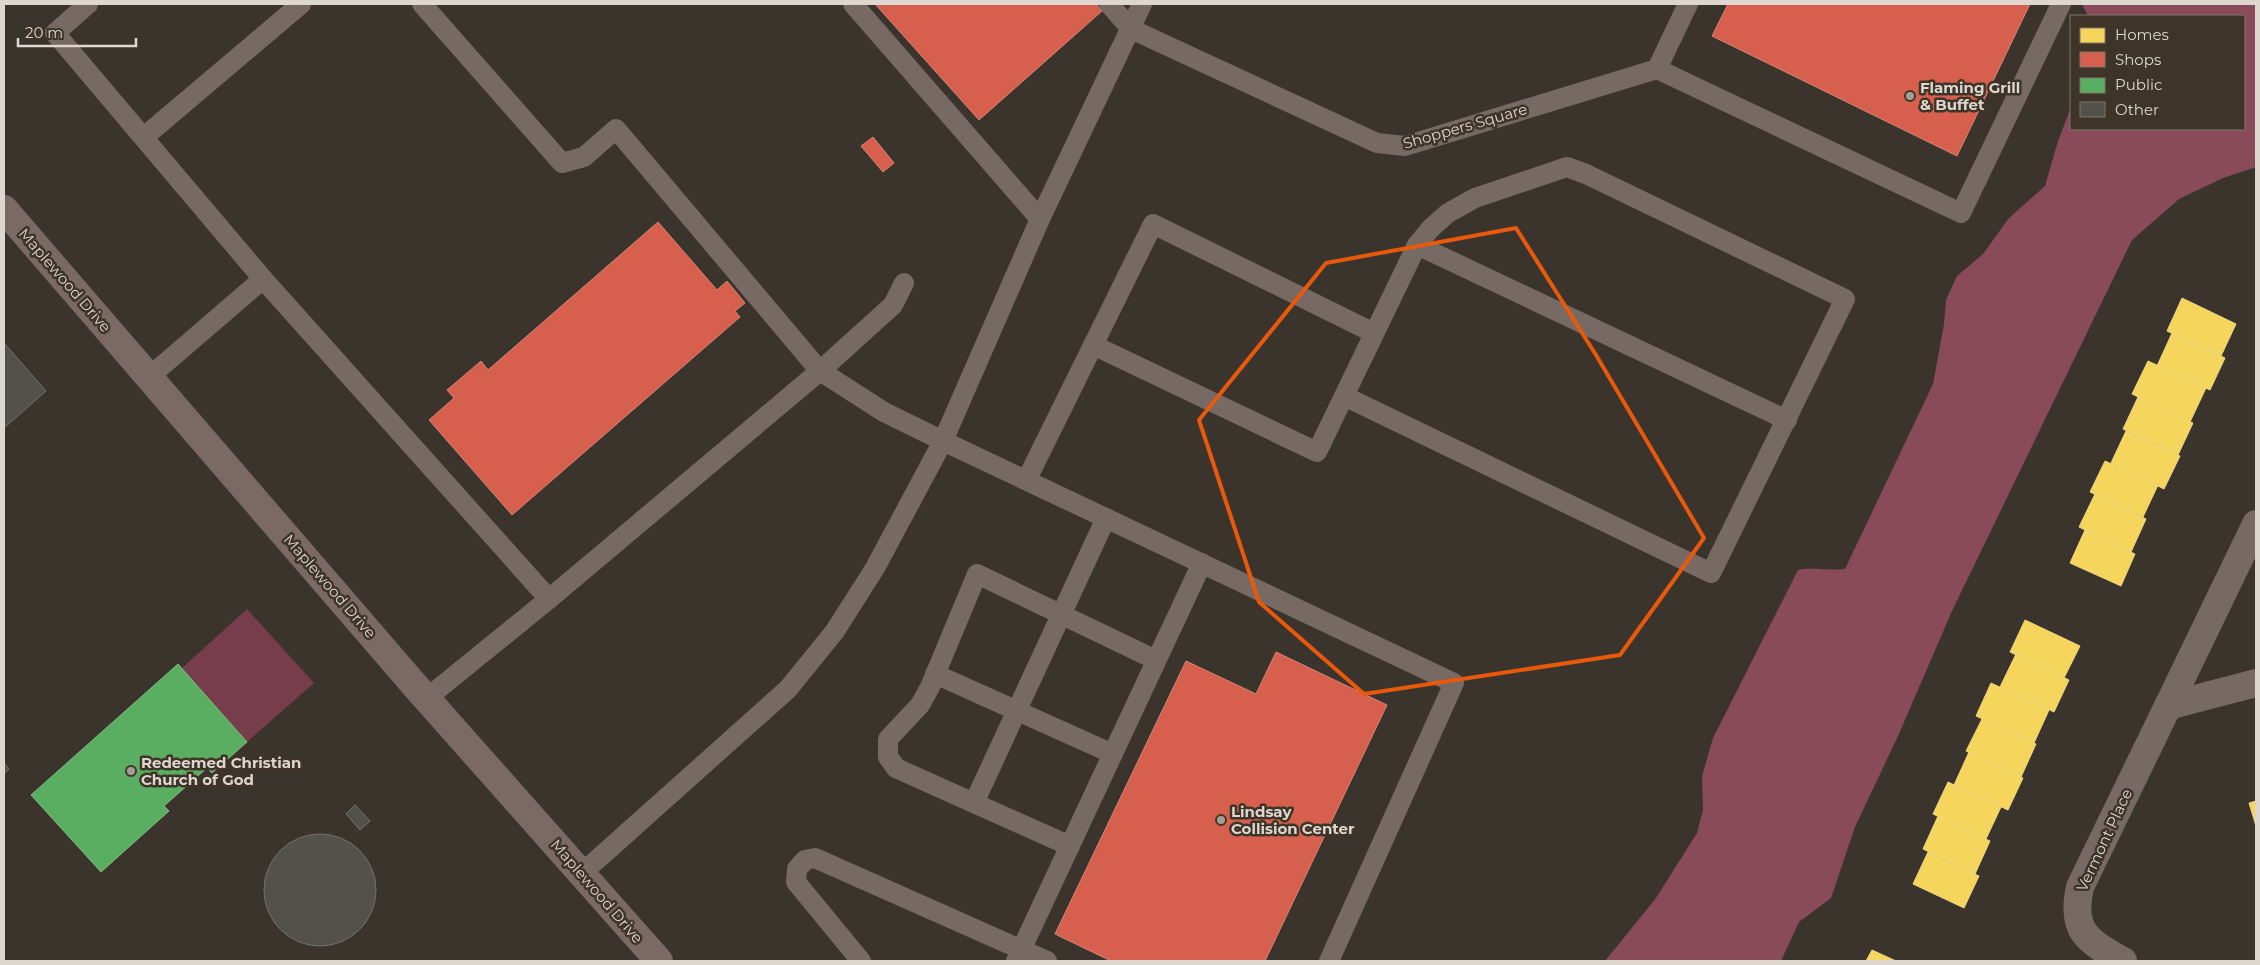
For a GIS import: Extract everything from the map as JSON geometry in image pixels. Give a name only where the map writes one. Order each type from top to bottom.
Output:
[{"type":"street","name":"Maplewood Drive","points":[[4,209],[427,698],[658,961]]},
{"type":"street","name":"Vermont Place","points":[[2123,961],[2092,943],[2079,926],[2076,904],[2080,887],[2256,524]]},
{"type":"street","points":[[2168,706],[2256,683]]},
{"type":"lane","points":[[88,4],[55,33],[263,279],[549,599]]},
{"type":"lane","points":[[144,137],[301,4]]},
{"type":"lane","points":[[422,4],[562,163],[584,157],[616,130],[820,371],[884,412],[1454,683],[1329,961]]},
{"type":"lane","points":[[853,4],[1040,219]]},
{"type":"lane","points":[[1109,4],[1131,29]]},
{"type":"lane","points":[[581,874],[788,689],[835,631],[875,568],[943,441],[1040,219],[1142,4]]},
{"type":"lane","points":[[1688,4],[1657,68],[1961,213],[2061,4]]},
{"type":"lane","name":"Shoppers Square","points":[[1131,29],[1378,144],[1391,146],[1405,146],[1657,68]]},
{"type":"lane","points":[[1093,345],[1317,452],[1416,245],[1448,213],[1474,198],[1567,167],[1586,174],[1845,299],[1712,573],[1344,396]]},
{"type":"lane","points":[[1027,479],[1153,224],[1374,333]]},
{"type":"lane","points":[[1416,245],[1786,420]]},
{"type":"lane","points":[[149,377],[263,279]]},
{"type":"lane","points":[[427,698],[549,599],[820,371],[894,305],[904,283]]},
{"type":"lane","points":[[974,803],[1106,518]]},
{"type":"lane","points":[[1018,955],[1202,563]]},
{"type":"lane","points":[[1070,846],[896,768],[888,757],[888,740],[920,705],[977,574],[1156,660]]},
{"type":"lane","points":[[935,674],[1113,754]]},
{"type":"lane","points":[[861,961],[796,882],[797,869],[805,860],[815,858],[1018,955],[1047,961]]},
{"type":"highlighted area","points":[[1516,228],[1596,355],[1704,538],[1620,655],[1364,694],[1259,602],[1199,420],[1326,263]]},
{"type":"shaded area","points":[[2082,4],[2256,4],[2256,167],[2223,178],[2179,199],[2132,240],[1952,611],[1898,736],[1855,827],[1831,898],[1799,922],[1781,961],[1605,961],[1656,898],[1697,833],[1703,810],[1702,776],[1713,738],[1798,570],[1845,569],[1933,384],[1944,324],[1946,300],[1957,276],[1983,254],[2009,218],[2045,186],[2058,141],[2070,110],[2070,130],[2245,130],[2245,15],[2088,15]]},
{"type":"shaded area","points":[[247,609],[314,683],[247,742],[182,668]]},
{"type":"building: Homes","points":[[2182,298],[2236,324],[2221,356],[2167,331]]},
{"type":"building: Homes","points":[[2172,333],[2225,358],[2210,390],[2157,366]]},
{"type":"building: Homes","points":[[2148,361],[2206,388],[2190,422],[2132,394]]},
{"type":"building: Homes","points":[[2138,397],[2193,423],[2178,455],[2123,429]]},
{"type":"building: Homes","points":[[2126,431],[2180,456],[2164,489],[2111,463]]},
{"type":"building: Homes","points":[[2105,461],[2158,485],[2143,517],[2090,492]]},
{"type":"building: Homes","points":[[2095,494],[2146,519],[2131,552],[2079,527]]},
{"type":"building: Homes","points":[[2085,530],[2135,554],[2121,586],[2070,563]]},
{"type":"building: Homes","points":[[2025,620],[2080,646],[2064,678],[2010,652]]},
{"type":"building: Homes","points":[[2016,654],[2069,680],[2054,712],[2000,687]]},
{"type":"building: Homes","points":[[1991,683],[2049,710],[2034,743],[1976,716]]},
{"type":"building: Homes","points":[[1982,719],[2036,744],[2021,777],[1966,751]]},
{"type":"building: Homes","points":[[1969,752],[2023,778],[2008,810],[1954,785]]},
{"type":"building: Homes","points":[[1948,782],[2001,807],[1986,839],[1933,814]]},
{"type":"building: Homes","points":[[2256,801],[2256,826],[2249,803]]},
{"type":"building: Homes","points":[[1938,816],[1990,841],[1975,874],[1923,849]]},
{"type":"building: Homes","points":[[1928,852],[1979,876],[1964,908],[1913,884]]},
{"type":"building: Homes","points":[[1872,950],[1896,961],[1866,961]]},
{"type":"building: Shops","points":[[875,4],[1096,4],[1102,11],[979,120]]},
{"type":"building: Shops","name":"Flaming Grill & Buffet","points":[[1728,4],[2030,4],[1957,156],[1712,36]]},
{"type":"building: Shops","points":[[873,137],[894,163],[883,172],[861,146]]},
{"type":"building: Shops","points":[[658,222],[717,290],[727,281],[745,303],[735,311],[740,317],[512,515],[429,420],[454,398],[447,390],[481,361],[488,370]]},
{"type":"building: Shops","name":"Lindsay Collision Center","points":[[1276,652],[1387,705],[1265,961],[1111,961],[1055,934],[1186,661],[1256,694]]},
{"type":"building: Public","name":"Redeemed Christian Church of God","points":[[178,664],[247,742],[212,773],[207,768],[164,806],[169,811],[101,872],[31,795]]},
{"type":"building: Other","points":[[4,343],[46,391],[4,428]]},
{"type":"building: Other","points":[[4,763],[9,769],[4,774]]},
{"type":"building: Other","points":[[355,805],[370,821],[360,830],[346,814]]},
{"type":"building: Other","points":[[320,834],[341,839],[359,851],[371,869],[376,890],[371,911],[359,929],[341,941],[320,946],[299,941],[281,929],[269,911],[264,890],[269,869],[281,851],[299,839]]},
{"type":"place","name":"Flaming Grill & Buffet","points":[[1910,96]]},
{"type":"place","name":"Redeemed Christian Church of God","points":[[131,771]]},
{"type":"place","name":"Lindsay Collision Center","points":[[1221,820]]}]
